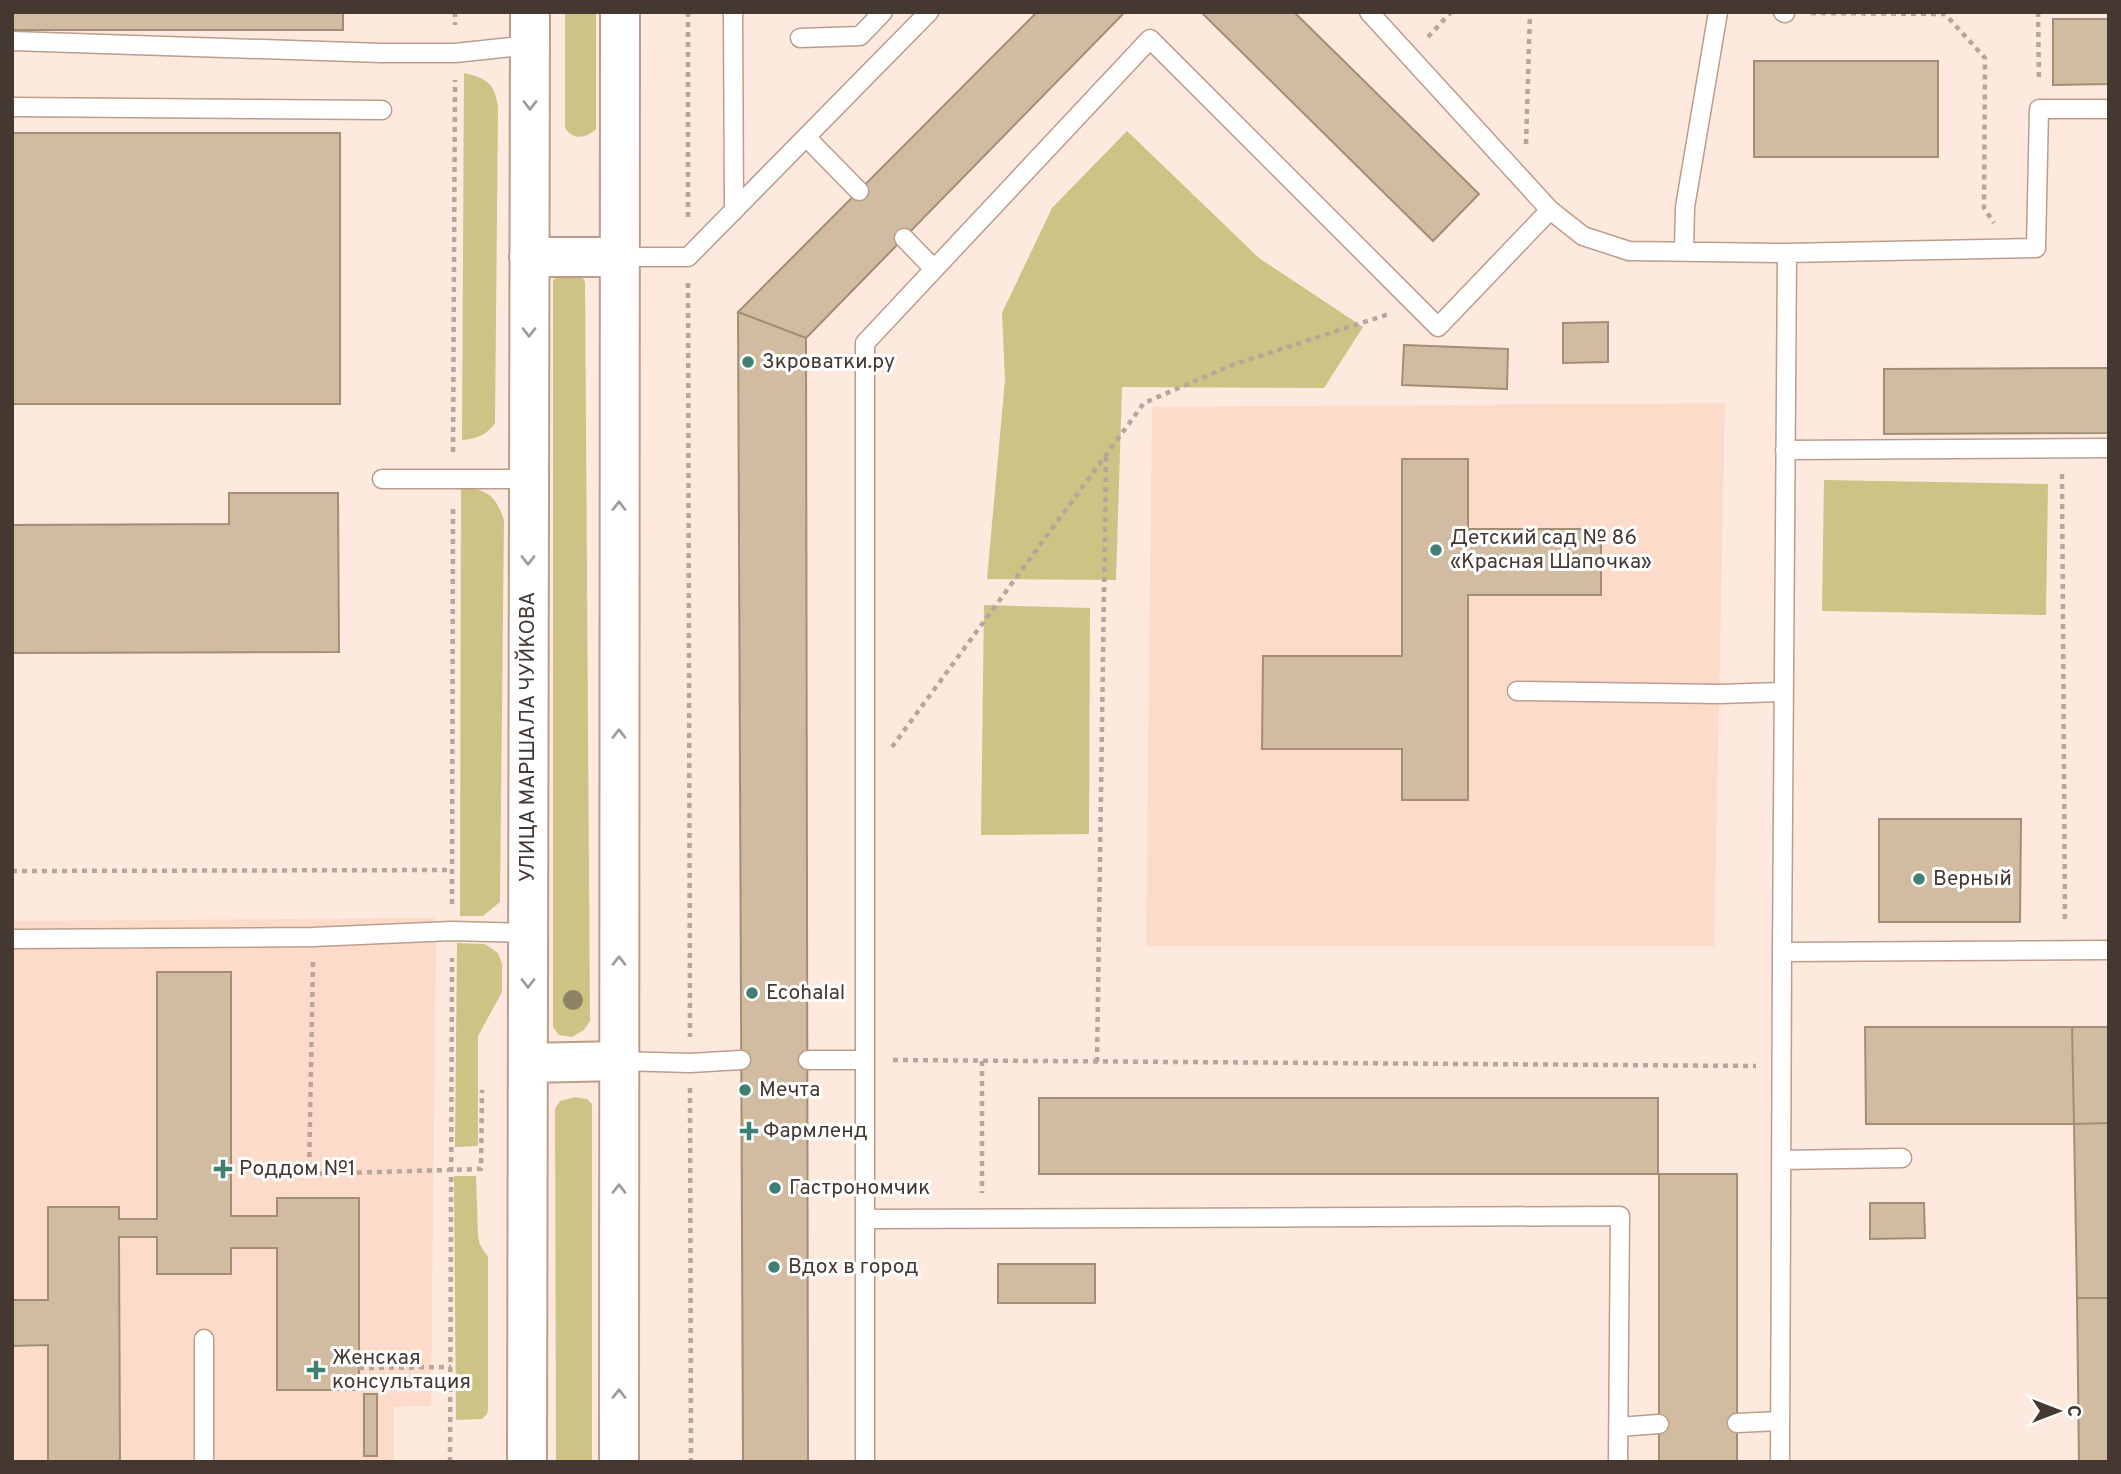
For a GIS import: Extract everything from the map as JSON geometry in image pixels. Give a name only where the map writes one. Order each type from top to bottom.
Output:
[{"type":"main road","points":[[619,1462],[620,12]]},
{"type":"main road","name":"УЛИЦА МАРШАЛА ЧУЙКОВА","points":[[527,1462],[530,29]]},
{"type":"main road","points":[[529,257],[620,257]]},
{"type":"main road","points":[[528,1063],[619,1060]]},
{"type":"lane","points":[[733,12],[734,211]]},
{"type":"lane","points":[[800,38],[860,36],[883,12]]},
{"type":"lane","points":[[620,257],[688,257],[929,12]]},
{"type":"lane","points":[[1369,12],[1550,209],[1583,236],[1629,250],[1787,253],[2042,248],[2039,109],[2109,109]]},
{"type":"lane","points":[[1685,250],[1685,208],[1718,12]]},
{"type":"lane","points":[[12,41],[455,53],[530,29]]},
{"type":"lane","points":[[865,1462],[865,343],[1150,39],[1438,327],[1550,209]]},
{"type":"lane","points":[[12,107],[382,110]]},
{"type":"lane","points":[[806,137],[859,191]]},
{"type":"lane","points":[[904,238],[934,269]]},
{"type":"lane","points":[[1780,1462],[1787,253]]},
{"type":"lane","points":[[1785,450],[2109,448]]},
{"type":"lane","points":[[382,479],[528,479]]},
{"type":"lane","points":[[1517,691],[1719,694],[1783,692]]},
{"type":"lane","points":[[15,944],[452,931],[528,933]]},
{"type":"lane","points":[[1782,952],[2109,950]]},
{"type":"lane","points":[[619,1060],[690,1063],[741,1060]]},
{"type":"lane","points":[[808,1060],[865,1060]]},
{"type":"lane","points":[[1781,1160],[1902,1157]]},
{"type":"lane","points":[[865,1219],[1620,1216],[1618,1462]]},
{"type":"lane","points":[[204,1339],[204,1462]]},
{"type":"lane","points":[[1737,1423],[1780,1422]]},
{"type":"lane","points":[[1618,1427],[1659,1424]]},
{"type":"path","points":[[450,1462],[455,12]]},
{"type":"path","points":[[688,12],[691,1462]]},
{"type":"path","points":[[1525,182],[1530,12]]},
{"type":"path","points":[[2038,12],[2039,109]]},
{"type":"path","points":[[1784,13],[1945,13],[1985,58],[1984,208],[2012,248]]},
{"type":"path","points":[[865,784],[1144,403],[1232,365],[1417,306]]},
{"type":"path","points":[[2062,448],[2066,950]]},
{"type":"path","points":[[1097,1062],[1106,454]]},
{"type":"path","points":[[12,871],[452,870]]},
{"type":"path","points":[[313,937],[309,1174],[481,1169],[482,1090]]},
{"type":"path","points":[[865,1060],[1781,1066]]},
{"type":"path","points":[[982,1061],[982,1218]]},
{"type":"path","points":[[359,1367],[451,1367]]},
{"type":"shaded area","points":[[565,12],[596,12],[596,129],[580,137],[572,135],[565,128]]},
{"type":"shaded area","points":[[464,73],[484,80],[492,87],[498,107],[495,423],[481,436],[462,440]]},
{"type":"shaded area","points":[[1127,131],[1259,258],[1363,327],[1324,388],[1122,387],[1116,580],[987,579],[1005,380],[1002,313],[1052,208]]},
{"type":"shaded area","points":[[562,273],[581,274],[585,282],[590,1021],[584,1030],[572,1037],[559,1035],[553,1027],[553,280]]},
{"type":"shaded area","name":"Детский сад № 86 «Красная Шапочка»","points":[[1725,403],[1714,946],[1146,946],[1152,407]]},
{"type":"shaded area","points":[[1824,480],[2048,484],[2046,615],[1822,611]]},
{"type":"shaded area","points":[[461,486],[489,495],[497,504],[504,520],[500,902],[483,916],[460,916]]},
{"type":"shaded area","points":[[984,605],[1090,608],[1089,834],[981,835]]},
{"type":"shaded area","name":"Роддом №1","points":[[434,918],[431,1406],[394,1407],[394,1462],[12,1462],[12,921]]},
{"type":"shaded area","points":[[457,943],[485,944],[498,953],[502,964],[502,992],[478,1036],[478,1146],[455,1147]]},
{"type":"shaded area","points":[[575,1097],[587,1099],[592,1104],[592,1462],[556,1462],[555,1109],[560,1101]]},
{"type":"shaded area","points":[[454,1176],[476,1176],[478,1236],[488,1257],[488,1409],[482,1419],[456,1420]]},
{"type":"building","points":[[12,12],[343,12],[343,30],[12,30]]},
{"type":"building","points":[[1037,12],[1125,12],[806,338],[738,312]]},
{"type":"building","points":[[1201,12],[1294,12],[1479,194],[1433,241]]},
{"type":"building","points":[[2053,19],[2109,19],[2109,84],[2053,85]]},
{"type":"building","points":[[1754,61],[1938,61],[1938,157],[1754,157]]},
{"type":"building","points":[[12,133],[340,133],[340,404],[12,404]]},
{"type":"building","points":[[738,312],[806,338],[808,1462],[743,1462]]},
{"type":"building","points":[[1608,322],[1608,362],[1563,363],[1563,323]]},
{"type":"building","points":[[1404,345],[1508,349],[1507,389],[1402,385]]},
{"type":"building","points":[[2109,368],[2109,433],[1884,434],[1884,369]]},
{"type":"building","points":[[1402,459],[1468,459],[1468,529],[1601,529],[1601,595],[1468,595],[1468,800],[1402,800],[1402,749],[1262,749],[1263,656],[1402,656]]},
{"type":"building","points":[[229,493],[338,493],[339,652],[12,653],[12,525],[229,524]]},
{"type":"building","points":[[1879,819],[2021,819],[2020,922],[1879,922]]},
{"type":"building","points":[[157,972],[231,972],[231,1216],[277,1216],[277,1198],[359,1198],[359,1390],[277,1390],[277,1248],[231,1248],[231,1274],[157,1274],[157,1237],[119,1237],[120,1462],[48,1462],[48,1345],[12,1346],[12,1300],[48,1300],[48,1207],[119,1207],[119,1219],[157,1219]]},
{"type":"building","points":[[1865,1027],[2072,1027],[2074,1124],[1866,1124]]},
{"type":"building","points":[[2072,1027],[2109,1027],[2109,1123],[2074,1124]]},
{"type":"building","points":[[1039,1098],[1658,1098],[1658,1174],[1039,1174]]},
{"type":"building","points":[[2109,1123],[2109,1298],[2077,1298],[2074,1124]]},
{"type":"building","points":[[1659,1174],[1737,1174],[1737,1462],[1659,1462]]},
{"type":"building","points":[[1870,1203],[1924,1203],[1925,1238],[1870,1239]]},
{"type":"building","points":[[998,1264],[1095,1264],[1095,1303],[998,1303]]},
{"type":"building","points":[[2077,1298],[2109,1298],[2109,1462],[2079,1462]]},
{"type":"building","points":[[364,1394],[377,1394],[377,1456],[364,1456]]},
{"type":"place","name":"3кроватки.ру","points":[[748,362]]},
{"type":"place","name":"Детский сад № 86 «Красная Шапочка»","points":[[1436,550]]},
{"type":"place","name":"Верный","points":[[1919,879]]},
{"type":"place","name":"Ecohalal","points":[[752,993]]},
{"type":"place","name":"Мечта","points":[[745,1090]]},
{"type":"place","name":"Фармленд","points":[[749,1131]]},
{"type":"place","name":"Роддом №1","points":[[223,1169]]},
{"type":"place","name":"Гастрономчик","points":[[775,1188]]},
{"type":"place","name":"Вдох в город","points":[[774,1267]]},
{"type":"place","name":"Женская консультация","points":[[316,1370]]}]
